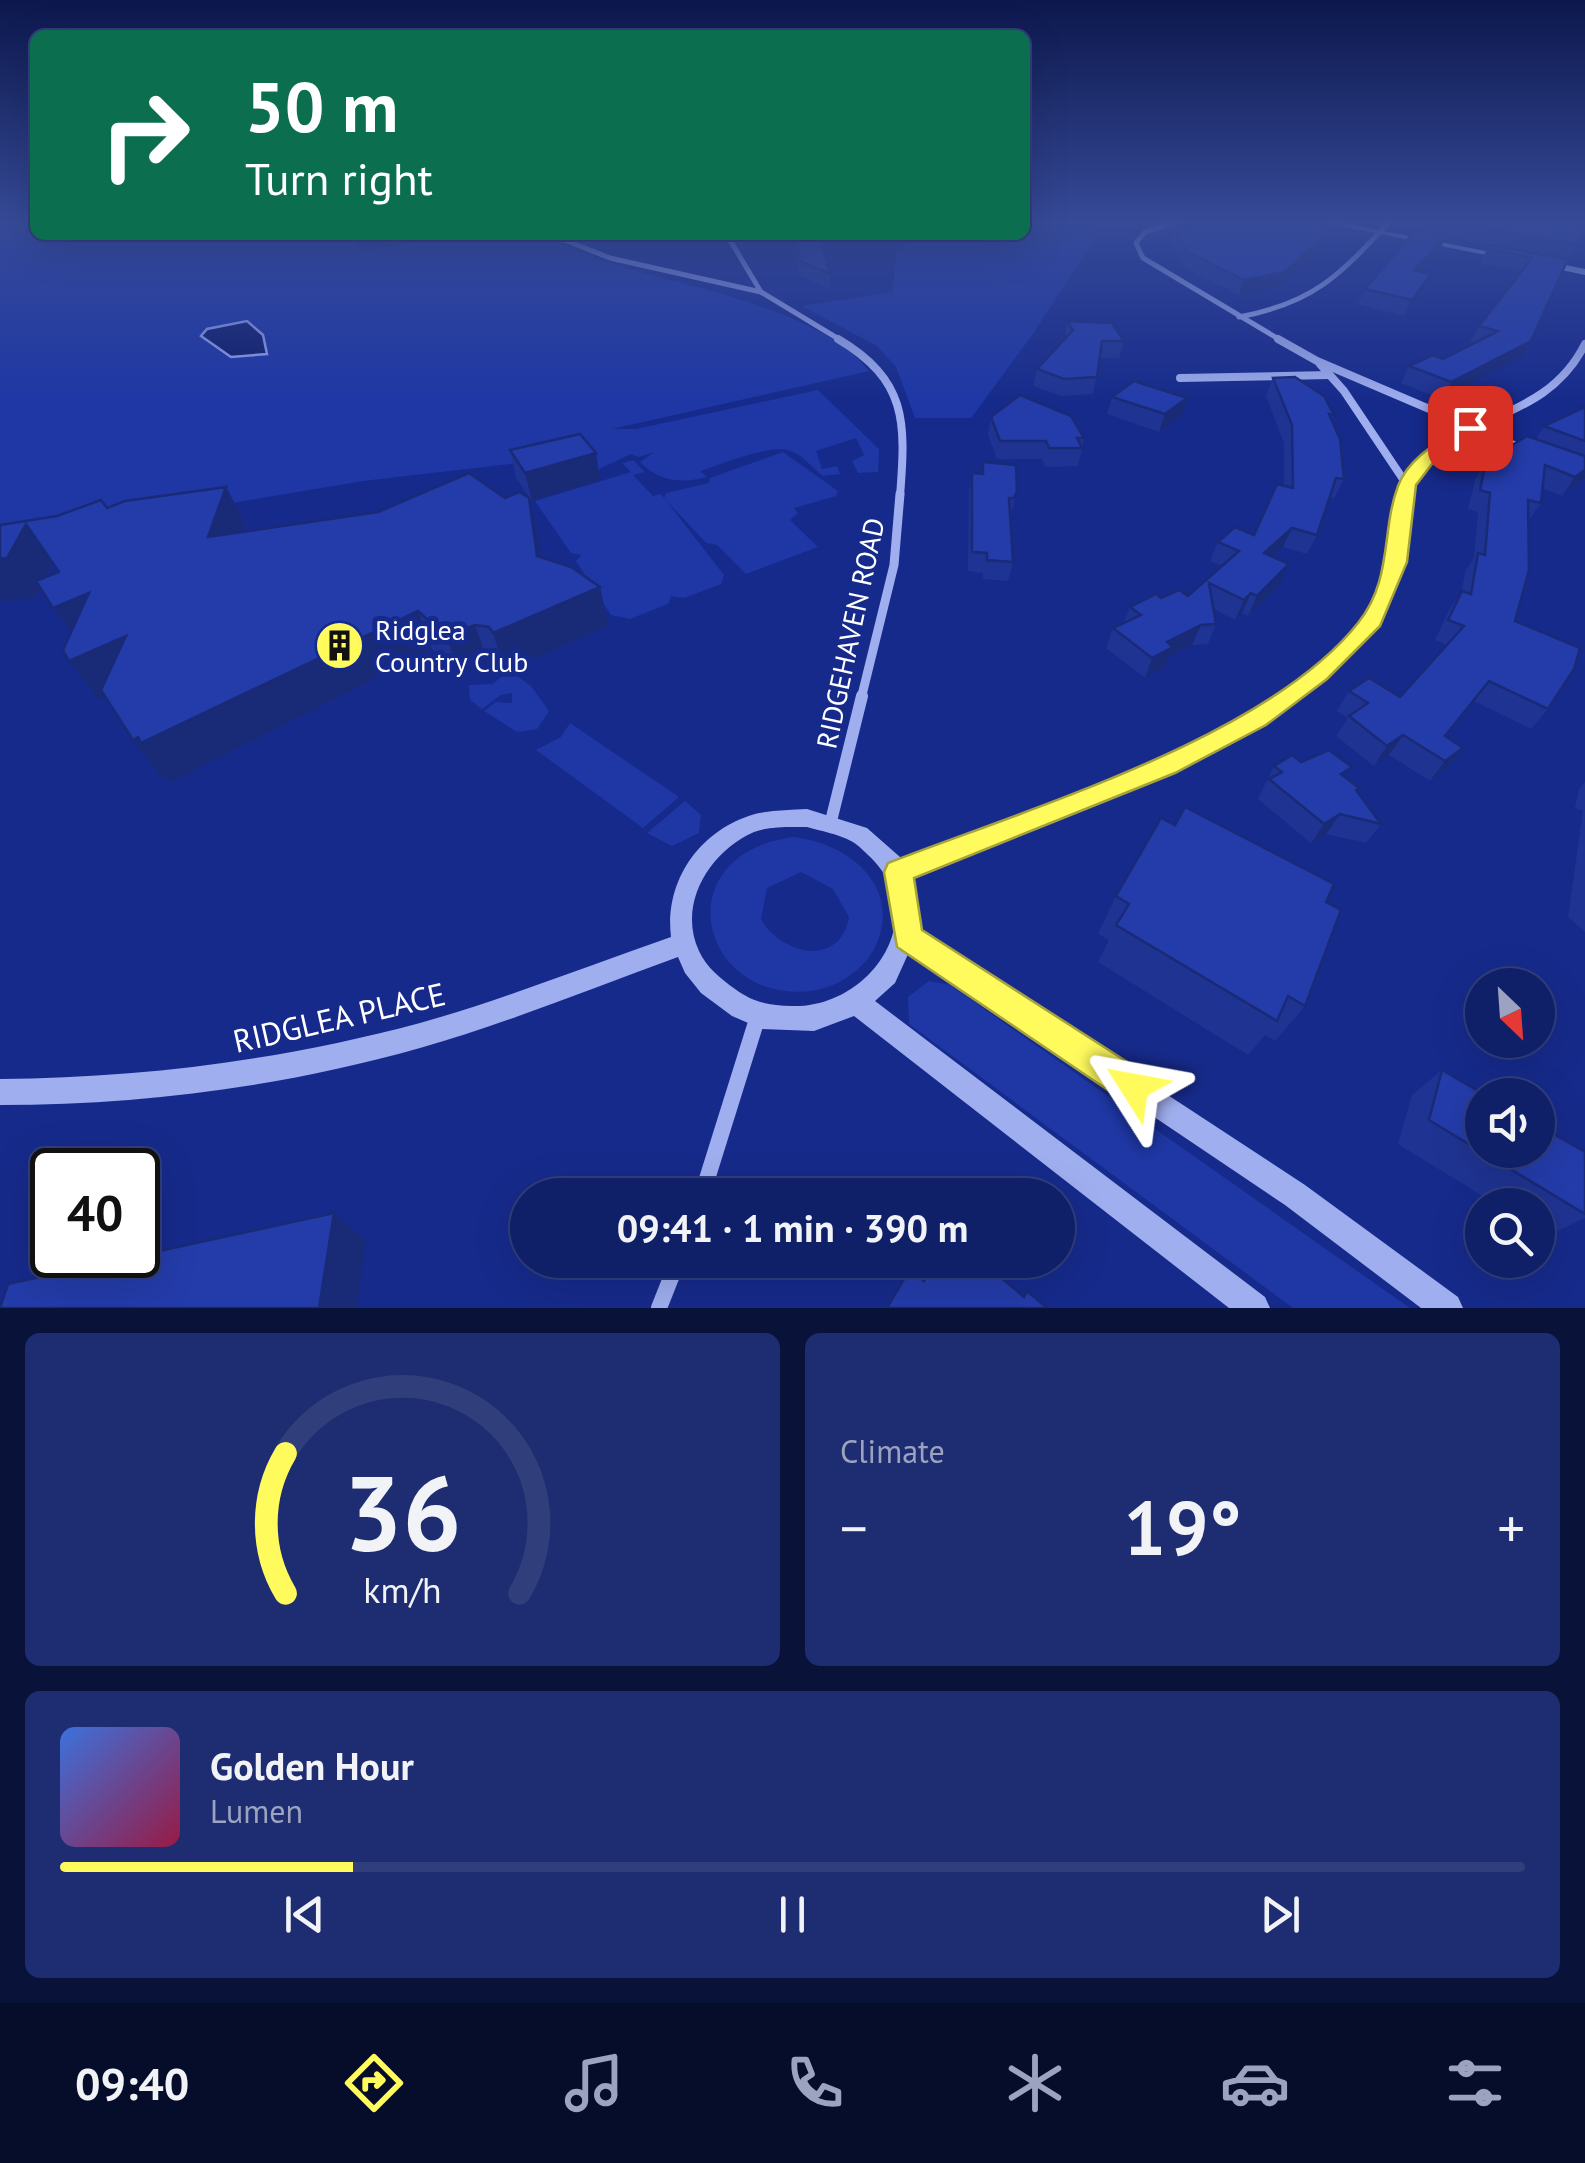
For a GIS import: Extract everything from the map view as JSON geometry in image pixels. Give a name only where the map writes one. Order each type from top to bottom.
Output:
[{"type":"street","points":[[717,282],[762,292]]},
{"type":"street","name":"RIDGEHAVEN ROAD","points":[[756,282],[762,292],[870,358],[889,380],[901,415],[901,495],[894,565],[830,821]]},
{"type":"street","points":[[1179,282],[1317,361],[1536,454]]},
{"type":"street","points":[[1238,317],[1293,308],[1327,282]]},
{"type":"street","points":[[898,872],[1166,766],[1258,718],[1319,673],[1369,626],[1397,562],[1407,485],[1429,456],[1470,428],[1514,415],[1544,395],[1568,375],[1585,344]]},
{"type":"street","points":[[1317,361],[1407,485]]},
{"type":"street","points":[[1180,378],[1329,375]]},
{"type":"street","points":[[767,820],[830,821],[870,840],[898,872],[905,894],[908,937],[879,987],[856,1002],[806,1018],[758,1016],[724,996],[695,971],[681,945],[679,921],[693,870],[723,840],[767,820]]},
{"type":"street","points":[[908,937],[1295,1196],[1448,1308]]},
{"type":"street","name":"RIDGLEA PLACE","points":[[0,1092],[53,1093],[189,1082],[295,1064],[481,1016],[681,945]]},
{"type":"street","points":[[856,1002],[1254,1308]]},
{"type":"street","points":[[707,1178],[758,1016]]},
{"type":"street","points":[[659,1308],[671,1278]]},
{"type":"shaded area","points":[[0,282],[680,282],[787,316],[847,350],[869,371],[612,429],[636,429],[818,390],[879,449],[878,472],[858,473],[852,461],[864,455],[856,438],[816,451],[822,469],[837,466],[840,474],[823,476],[799,456],[782,449],[731,460],[700,471],[707,477],[689,480],[663,477],[640,462],[654,452],[639,457],[631,454],[593,472],[563,451],[511,464],[363,481],[0,542]]},
{"type":"shaded area","points":[[894,282],[1067,282],[971,418],[915,418],[896,367],[877,346],[802,306],[893,292]]},
{"type":"shaded area","points":[[247,321],[263,335],[267,354],[231,357],[201,336],[207,329]]},
{"type":"shaded area","points":[[783,452],[838,491],[836,496],[794,508],[798,513],[790,520],[818,547],[746,574],[717,545],[706,543],[664,498],[666,493],[709,483],[710,478]]},
{"type":"shaded area","points":[[633,460],[645,472],[633,475],[653,496],[661,494],[724,575],[721,584],[684,598],[671,596],[668,604],[630,619],[611,615],[576,561],[581,555],[571,553],[535,501],[631,472],[622,463]]},
{"type":"shaded area","points":[[509,670],[531,686],[549,711],[537,729],[517,732],[484,711],[496,702],[512,703],[512,693],[501,695],[482,709],[470,700],[469,685],[493,684]]},
{"type":"shaded area","points":[[570,723],[679,797],[643,828],[536,750],[561,737]]},
{"type":"shaded area","points":[[685,801],[701,815],[699,833],[672,846],[647,833]]},
{"type":"shaded area","points":[[793,837],[814,841],[852,859],[867,873],[882,908],[881,929],[873,951],[854,973],[838,983],[811,991],[773,989],[743,975],[722,953],[712,926],[712,897],[725,870],[752,849]],"holes":[[[801,872],[833,889],[849,917],[843,933],[822,950],[809,951],[782,941],[761,919],[767,888]]]},
{"type":"shaded area","points":[[929,981],[950,985],[1410,1308],[1293,1308],[909,1024],[908,997]]},
{"type":"building","points":[[1371,282],[1425,282],[1412,300],[1365,289]]},
{"type":"building","points":[[1513,282],[1558,282],[1531,341],[1451,382],[1409,366],[1433,355],[1443,359],[1498,331],[1479,326]]},
{"type":"building","points":[[1067,321],[1112,323],[1124,341],[1102,341],[1097,377],[1064,379],[1037,369],[1073,330]]},
{"type":"building","points":[[1295,377],[1324,396],[1340,439],[1344,479],[1336,478],[1317,535],[1292,528],[1264,553],[1289,564],[1257,596],[1251,593],[1244,600],[1209,583],[1216,624],[1201,625],[1167,642],[1173,647],[1152,658],[1113,628],[1141,615],[1130,607],[1156,594],[1161,598],[1179,590],[1188,596],[1239,551],[1218,542],[1235,527],[1254,535],[1277,484],[1293,488],[1292,425],[1273,378]]},
{"type":"building","points":[[1134,381],[1187,398],[1165,414],[1112,397]]},
{"type":"building","points":[[1020,395],[1071,416],[1084,438],[1077,438],[1082,448],[1049,448],[1046,441],[1000,441],[991,417]]},
{"type":"building","points":[[1585,407],[1585,441],[1544,426]]},
{"type":"building","points":[[580,434],[596,453],[525,473],[510,450]]},
{"type":"building","points":[[1527,436],[1585,456],[1585,470],[1575,477],[1545,465],[1541,503],[1528,500],[1529,570],[1515,621],[1580,648],[1574,669],[1548,709],[1489,681],[1445,736],[1463,748],[1445,761],[1403,735],[1387,746],[1349,716],[1368,703],[1349,691],[1369,678],[1400,697],[1464,626],[1448,620],[1462,591],[1471,594],[1478,553],[1485,555],[1490,493],[1480,490],[1486,461]]},
{"type":"building","points":[[983,462],[1016,465],[1017,491],[1014,498],[1009,498],[1013,562],[987,560],[987,553],[972,552],[972,473],[983,474]]},
{"type":"building","name":"Ridglea Country Club","points":[[469,473],[505,498],[519,492],[529,498],[537,556],[571,567],[600,587],[493,633],[489,627],[475,625],[446,636],[418,611],[141,743],[138,737],[133,740],[101,690],[126,636],[69,661],[63,650],[89,593],[53,608],[36,581],[59,572],[26,524],[7,558],[0,559],[0,525],[57,516],[101,500],[107,508],[125,501],[226,487],[208,537],[378,512]]},
{"type":"building","points":[[1329,750],[1352,767],[1341,774],[1359,788],[1356,790],[1381,824],[1340,814],[1324,824],[1269,779],[1282,772],[1274,766],[1292,755],[1301,762]]},
{"type":"building","points":[[1185,807],[1334,884],[1326,902],[1341,910],[1305,1006],[1288,996],[1277,1021],[1116,925],[1129,904],[1116,896],[1161,818],[1175,825]]},
{"type":"building","points":[[1442,1070],[1465,1083],[1465,1142],[1429,1120]]},
{"type":"building","points":[[1555,1135],[1585,1152],[1585,1214],[1555,1196],[1555,1188],[1542,1188],[1509,1168],[1555,1168]]},
{"type":"building","points":[[334,1213],[319,1308],[0,1308],[8,1284],[36,1278],[160,1278],[160,1251]]},
{"type":"building","points":[[905,1278],[924,1281],[1001,1278],[1024,1297],[1027,1291],[1047,1308],[887,1308]]},
{"type":"place","name":"Ridglea Country Club","points":[[340,645]]},
{"type":"route","points":[[1134,1087],[908,937],[905,894],[898,872],[1166,766],[1258,718],[1319,673],[1369,626],[1397,562],[1407,485],[1429,456],[1470,428]]}]
